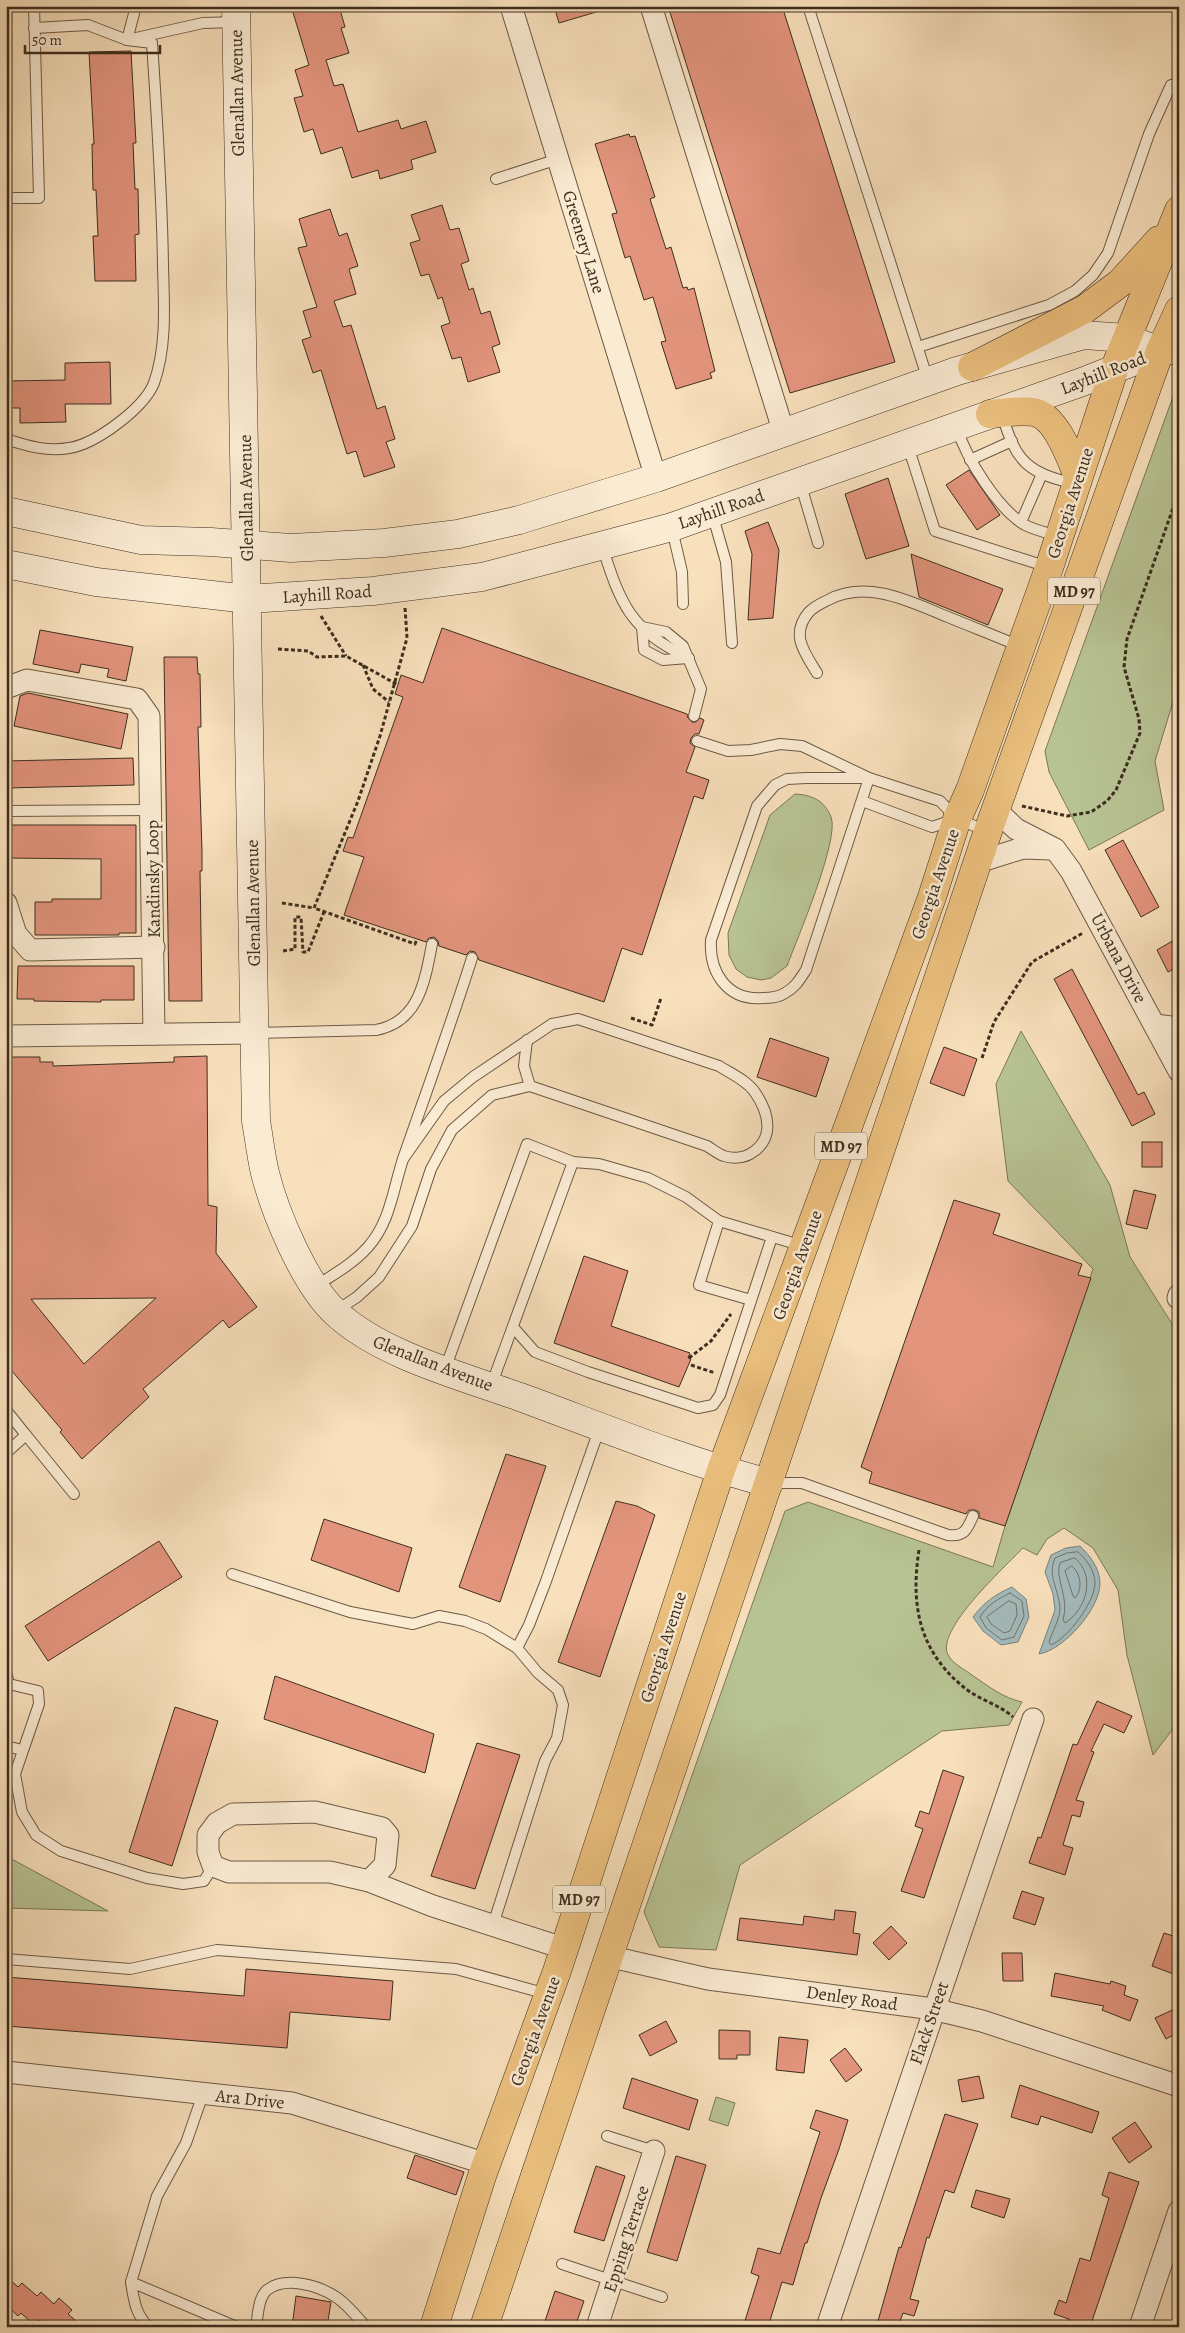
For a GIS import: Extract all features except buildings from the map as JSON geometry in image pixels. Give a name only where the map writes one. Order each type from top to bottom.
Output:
[{"type":"main road","name":"Glenallan Avenue","points":[[236,14],[256,1121],[266,1174],[283,1224],[315,1286],[334,1312],[363,1336],[445,1370],[721,1470],[769,1483]]},
{"type":"main road","name":"Georgia Avenue","points":[[434,2327],[487,2164],[548,1994],[721,1470],[928,906],[957,819],[970,790],[1049,568],[1114,370],[1174,219]]},
{"type":"main road","points":[[972,367],[1085,309],[1120,283],[1174,219]]},
{"type":"main road","name":"Georgia Avenue","points":[[484,2327],[607,1956],[992,821],[1169,353],[1179,310]]},
{"type":"main road","name":"Layhill Road","points":[[6,511],[141,540],[291,548],[384,543],[458,534],[519,520],[656,478],[929,381],[1084,335],[1126,338],[1169,353]]},
{"type":"main road","name":"Layhill Road","points":[[6,564],[96,582],[248,599],[373,591],[482,577],[672,526],[956,426],[996,414],[1114,370],[1169,353]]},
{"type":"main road","points":[[996,414],[1034,412],[1049,422],[1060,436],[1077,480]]},
{"type":"street","name":"Greenery Lane","points":[[511,6],[656,478]]},
{"type":"street","points":[[650,6],[784,433]]},
{"type":"street","name":"Kandinsky Loop","points":[[6,688],[27,680],[137,699],[149,716],[154,1034]]},
{"type":"street","name":"Urbana Drive","points":[[992,821],[1016,829],[1055,849],[1071,871],[1179,1070]]},
{"type":"street","points":[[978,862],[1023,848],[1055,849]]},
{"type":"street","name":"Kandinsky Loop","points":[[6,903],[16,934],[30,950],[154,947]]},
{"type":"street","points":[[1155,1025],[1179,1028]]},
{"type":"street","points":[[6,1036],[255,1033]]},
{"type":"street","name":"Flack Street","points":[[827,2327],[1029,1729]]},
{"type":"street","points":[[369,1881],[385,1865],[388,1835],[382,1828],[315,1812],[233,1814],[216,1822],[208,1835],[208,1852],[213,1866],[229,1872],[330,1872],[369,1881],[433,1906],[563,1948]]},
{"type":"street","name":"Denley Road","points":[[607,1956],[708,1979],[933,2009],[982,2021],[1179,2086]]},
{"type":"street","name":"Ara Drive","points":[[6,2072],[292,2103],[487,2164]]},
{"type":"street","name":"Epping Terrace","points":[[597,2327],[654,2150]]},
{"type":"street","points":[[1140,2327],[1179,2211]]},
{"type":"lane","points":[[6,198],[39,198],[34,6]]},
{"type":"lane","points":[[127,40],[136,6]]},
{"type":"lane","points":[[808,6],[929,381]]},
{"type":"lane","points":[[127,40],[236,14]]},
{"type":"lane","points":[[6,440],[46,449],[71,448],[109,431],[139,406],[153,385],[162,355],[162,206],[152,43],[127,40],[88,25],[34,28]]},
{"type":"lane","points":[[918,347],[1049,305],[1075,291],[1093,275],[1108,253],[1149,134],[1171,85],[1179,82]]},
{"type":"lane","points":[[496,179],[558,159]]},
{"type":"lane","points":[[996,414],[1018,454],[1032,471],[1077,480]]},
{"type":"lane","points":[[956,426],[970,460],[1006,509],[1021,522],[1059,536]]},
{"type":"lane","points":[[970,460],[1012,441]]},
{"type":"lane","points":[[908,443],[935,531],[1049,568]]},
{"type":"lane","points":[[1021,522],[1042,474]]},
{"type":"lane","points":[[800,481],[818,543]]},
{"type":"lane","points":[[712,512],[726,562],[732,643]]},
{"type":"lane","points":[[672,526],[682,572],[683,604]]},
{"type":"lane","points":[[602,545],[620,599],[630,616],[648,634],[689,658],[701,689],[694,716]]},
{"type":"lane","points":[[817,673],[803,651],[799,637],[802,621],[813,608],[835,596],[854,591],[893,595],[1020,646]]},
{"type":"lane","points":[[642,627],[644,650],[663,660],[689,658]]},
{"type":"lane","points":[[697,741],[728,751],[751,750],[780,744],[802,746],[869,778],[940,801],[957,819],[932,826],[862,802]]},
{"type":"lane","points":[[869,778],[806,970],[796,986],[784,994],[756,999],[743,996],[730,989],[720,979],[713,967],[710,954],[711,940],[757,806],[775,785],[787,779],[869,778]]},
{"type":"lane","name":"Kandinsky Loop","points":[[6,811],[151,810]]},
{"type":"lane","name":"Urbana Drive","points":[[957,819],[992,821]]},
{"type":"lane","points":[[255,1033],[376,1030],[390,1027],[404,1018],[424,984],[432,944]]},
{"type":"lane","points":[[315,1286],[349,1265],[369,1247],[389,1213],[403,1158],[436,1070],[472,958]]},
{"type":"lane","points":[[334,1312],[379,1277],[412,1226],[431,1170],[452,1130],[492,1095],[530,1086],[690,1139],[724,1156],[743,1158],[757,1150],[766,1139],[768,1120],[753,1089],[719,1066],[578,1019],[552,1024],[473,1077],[444,1101],[403,1158]]},
{"type":"lane","points":[[527,1040],[524,1066],[530,1086]]},
{"type":"lane","points":[[445,1370],[527,1144],[573,1162],[599,1164],[648,1178],[686,1197],[719,1221],[804,1247]]},
{"type":"lane","points":[[491,1386],[573,1162]]},
{"type":"lane","points":[[719,1221],[699,1285],[748,1299]]},
{"type":"lane","points":[[513,1327],[535,1352],[644,1391],[698,1408],[706,1408],[713,1405],[720,1395],[748,1299],[772,1237]]},
{"type":"lane","points":[[6,1410],[74,1494]]},
{"type":"lane","points":[[517,1648],[529,1625],[546,1581],[600,1426]]},
{"type":"lane","points":[[6,1453],[26,1435]]},
{"type":"lane","points":[[769,1483],[802,1483],[948,1535],[958,1536],[967,1531],[973,1516]]},
{"type":"lane","points":[[232,1574],[350,1612],[413,1624],[439,1616],[464,1621],[486,1629],[517,1648],[538,1673],[558,1690],[563,1705],[557,1738],[545,1761],[493,1925]]},
{"type":"lane","points":[[6,1671],[8,1687],[38,1691],[39,1704],[14,1774],[22,1812],[36,1835],[61,1850],[147,1878],[184,1884],[204,1881],[213,1866]]},
{"type":"lane","points":[[6,1746],[22,1750]]},
{"type":"lane","points":[[6,1959],[130,1969],[217,1950],[456,1968],[548,1994]]},
{"type":"lane","points":[[149,2327],[140,2318],[134,2304],[131,2282],[157,2196],[186,2143],[203,2094]]},
{"type":"lane","points":[[607,2136],[654,2150]]},
{"type":"lane","points":[[562,2264],[662,2297]]},
{"type":"lane","points":[[131,2282],[234,2326]]},
{"type":"lane","points":[[256,2327],[261,2299],[266,2291],[286,2282],[316,2288],[336,2296],[366,2327]]},
{"type":"path","points":[[1179,374],[1174,388],[1179,399]]},
{"type":"path","points":[[1016,829],[1022,804],[1067,816],[1090,812],[1107,801],[1116,790],[1140,733],[1139,720],[1124,666],[1127,639],[1179,490]]},
{"type":"path","points":[[314,908],[358,801],[396,683],[407,638],[405,605]]},
{"type":"path","points":[[318,611],[346,656],[396,683]]},
{"type":"path","points":[[278,649],[308,651],[317,658],[346,656]]},
{"type":"path","points":[[362,665],[373,690],[389,702]]},
{"type":"path","points":[[282,903],[314,908],[415,944],[417,939]]},
{"type":"path","points":[[283,950],[294,949],[295,917],[301,916],[303,952],[308,952],[324,912]]},
{"type":"path","points":[[982,1058],[994,1022],[1032,962],[1083,933]]},
{"type":"path","points":[[631,1018],[652,1025],[662,998]]},
{"type":"path","points":[[689,1358],[711,1341],[748,1299]]},
{"type":"path","points":[[691,1365],[723,1376]]},
{"type":"path","points":[[919,1550],[915,1591],[917,1613],[922,1631],[930,1648],[954,1679],[978,1697],[1010,1714],[1029,1729]]},
{"type":"green space","points":[[1179,380],[1179,682],[1155,761],[1164,810],[1089,850],[1049,772],[1045,751]]},
{"type":"green space","points":[[795,794],[812,797],[817,800],[825,806],[831,817],[832,829],[824,867],[787,966],[771,978],[761,980],[747,977],[736,969],[729,955],[728,933],[770,815]]},
{"type":"green space","points":[[1021,1031],[1110,1185],[1130,1257],[1179,1335],[1179,1721],[1153,1755],[1127,1655],[1118,1590],[1093,1548],[1064,1528],[1047,1539],[1037,1555],[1023,1548],[961,1615],[952,1630],[947,1644],[948,1655],[956,1664],[1008,1698],[1022,1702],[1009,1725],[942,1731],[740,1865],[716,1950],[659,1947],[644,1912],[785,1511],[808,1502],[993,1567],[1005,1526],[1093,1269],[1008,1181],[996,1084]]},
{"type":"green space","points":[[6,1856],[108,1911],[6,1908]]},
{"type":"green space","points":[[716,2097],[735,2103],[728,2126],[709,2120]]},
{"type":"water","points":[[1080,1546],[1098,1571],[1099,1592],[1088,1615],[1070,1636],[1049,1651],[1039,1654],[1055,1610],[1053,1594],[1045,1572],[1051,1555],[1066,1548]]},
{"type":"water","points":[[1012,1587],[1026,1599],[1029,1617],[1018,1642],[1001,1645],[983,1631],[973,1617],[991,1599]]}]
